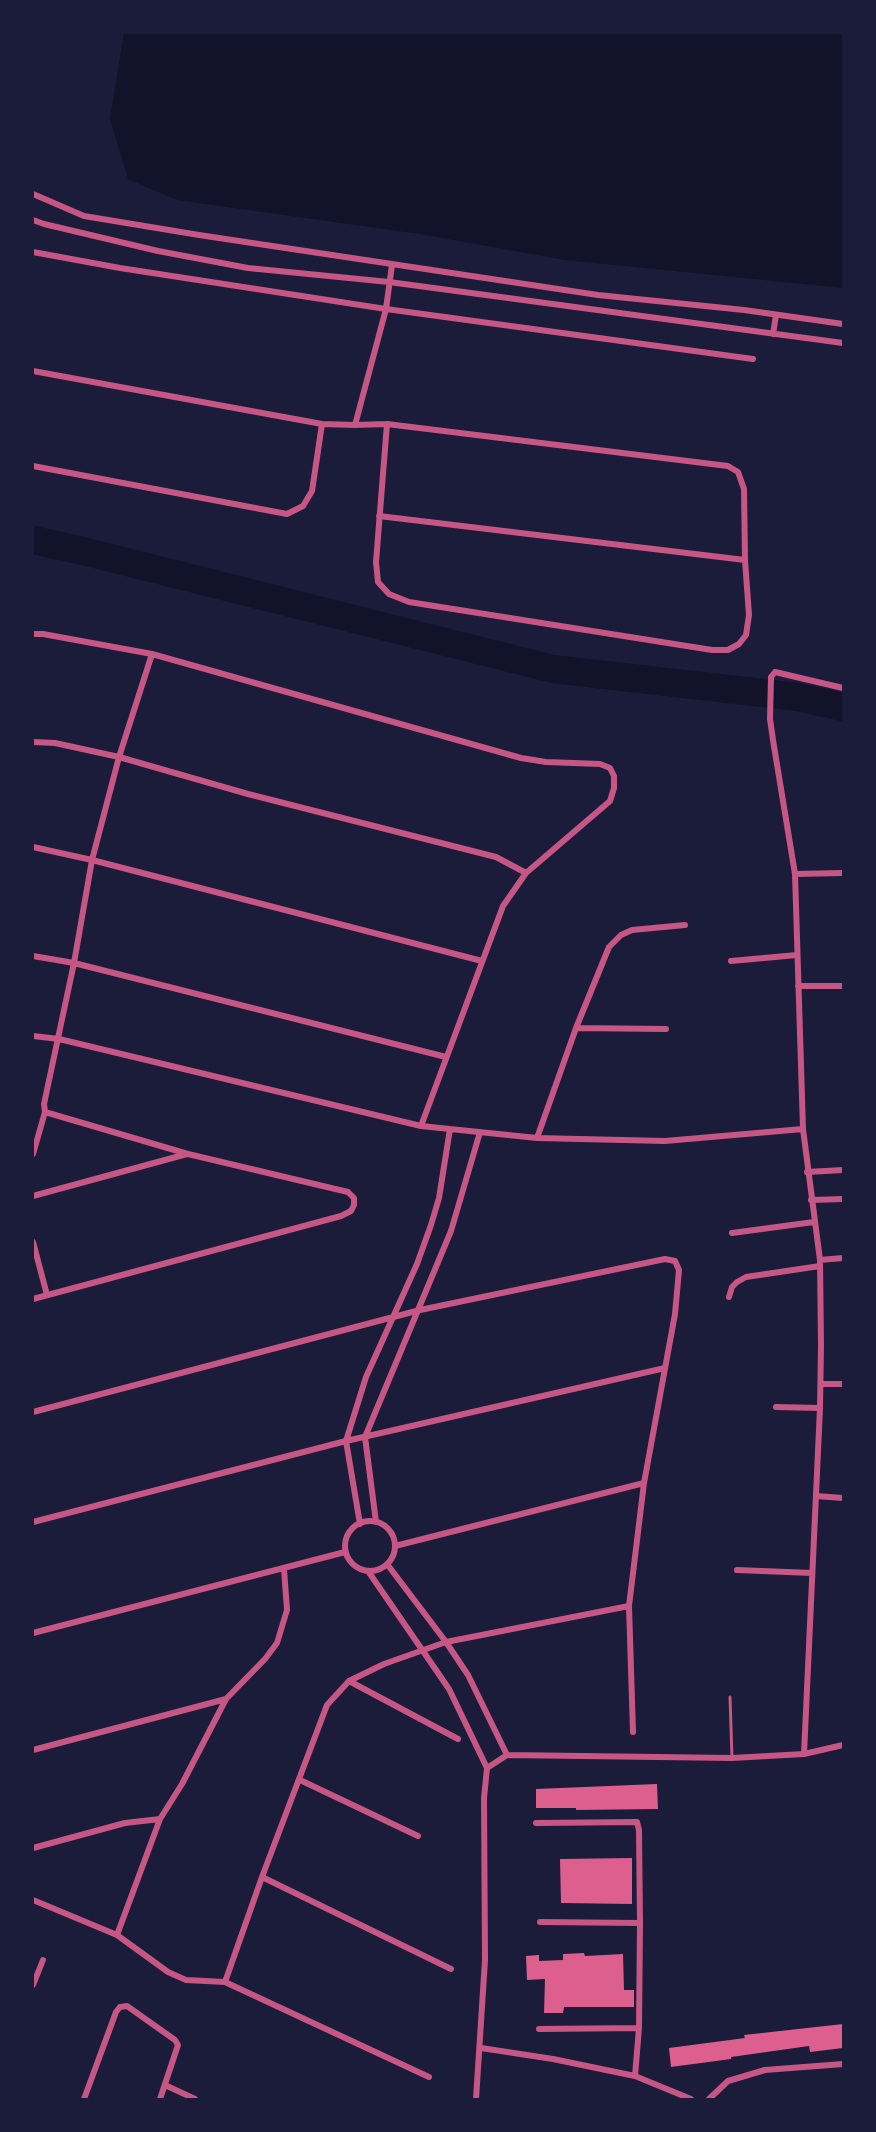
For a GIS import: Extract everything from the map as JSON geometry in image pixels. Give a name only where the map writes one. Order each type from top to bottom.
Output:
[{"type":"street","points":[[33,194],[84,216],[598,295],[843,324]]},
{"type":"street","points":[[33,220],[158,251],[248,268],[389,282],[843,343]]},
{"type":"street","points":[[33,252],[120,268],[386,309],[753,358]]},
{"type":"street","points":[[355,424],[386,309],[392,265]]},
{"type":"street","points":[[773,334],[776,315]]},
{"type":"street","points":[[33,371],[322,424],[387,424],[728,466],[738,472],[744,489],[745,560],[749,615],[746,635],[739,644],[728,650],[712,650],[409,602],[389,594],[378,582],[376,562],[387,424]]},
{"type":"street","points":[[33,466],[287,514],[303,506],[312,491],[322,424]]},
{"type":"street","points":[[379,516],[745,560]]},
{"type":"street","points":[[33,634],[152,654],[521,758],[546,762],[600,764],[610,768],[614,776],[614,788],[610,801],[526,873],[503,906],[421,1126]]},
{"type":"street","points":[[33,1154],[45,1112],[44,1104],[74,963],[92,860],[119,757],[152,654]]},
{"type":"street","points":[[804,1754],[821,1384],[820,1263],[803,1129],[795,874],[770,719],[771,677],[775,672],[843,688]]},
{"type":"street","points":[[33,742],[55,743],[119,757],[248,794],[496,857],[526,873]]},
{"type":"street","points":[[33,848],[44,848],[92,860],[482,961]]},
{"type":"street","points":[[795,874],[843,873]]},
{"type":"street","points":[[537,1138],[576,1028],[609,947],[632,930],[685,925]]},
{"type":"street","points":[[731,961],[797,955]]},
{"type":"street","points":[[33,956],[74,963],[446,1057]]},
{"type":"street","points":[[798,986],[843,986]]},
{"type":"street","points":[[576,1028],[666,1029]]},
{"type":"street","points":[[33,1036],[58,1038],[421,1126],[537,1138],[664,1141],[803,1129]]},
{"type":"street","points":[[33,1299],[341,1216],[351,1211],[354,1205],[354,1198],[348,1192],[188,1154],[45,1112]]},
{"type":"street","points":[[360,1524],[346,1441],[366,1377],[417,1264],[431,1225],[439,1198],[450,1129]]},
{"type":"street","points":[[376,1522],[365,1437],[420,1310],[451,1231],[480,1132]]},
{"type":"street","points":[[33,1196],[188,1154]]},
{"type":"street","points":[[807,1172],[843,1170]]},
{"type":"street","points":[[811,1200],[843,1199]]},
{"type":"street","points":[[732,1233],[814,1222]]},
{"type":"street","points":[[33,1242],[47,1295]]},
{"type":"street","points":[[729,1297],[732,1287],[746,1277],[843,1258]]},
{"type":"street","points":[[33,1412],[420,1310],[665,1259],[675,1261],[679,1270],[675,1314],[644,1483],[628,1606],[633,1732]]},
{"type":"street","points":[[33,1522],[346,1441],[665,1368]]},
{"type":"street","points":[[821,1384],[843,1384]]},
{"type":"street","points":[[776,1407],[820,1408]]},
{"type":"street","points":[[394,1546],[644,1483]]},
{"type":"street","points":[[816,1496],[843,1498]]},
{"type":"street","points":[[376,1522],[388,1530],[394,1552],[387,1564],[378,1570],[368,1571],[356,1567],[345,1552],[347,1535],[360,1524],[376,1522]]},
{"type":"street","points":[[33,1633],[345,1552]]},
{"type":"street","points":[[387,1564],[468,1675],[507,1755]]},
{"type":"street","points":[[117,1935],[160,1819],[182,1784],[226,1700],[277,1643],[287,1610],[284,1569]]},
{"type":"street","points":[[737,1569],[813,1573]]},
{"type":"street","points":[[368,1571],[449,1689],[487,1768],[484,1798],[485,1960],[476,2099]]},
{"type":"street","points":[[225,1982],[327,1705],[349,1681],[384,1664],[446,1642],[628,1606]]},
{"type":"street","points":[[349,1681],[458,1739]]},
{"type":"street","points":[[33,1750],[226,1700]]},
{"type":"street","points":[[487,1768],[507,1755],[732,1758],[804,1754],[843,1745]]},
{"type":"street","points":[[300,1780],[418,1836]]},
{"type":"street","points":[[33,1848],[125,1823],[160,1819]]},
{"type":"street","points":[[536,1823],[637,1822],[640,1923],[639,2028],[634,2076]]},
{"type":"street","points":[[262,1877],[452,1970]]},
{"type":"street","points":[[33,1900],[117,1935],[168,1972],[186,1980],[225,1982],[429,2076]]},
{"type":"street","points":[[540,1922],[640,1923]]},
{"type":"street","points":[[33,1985],[43,1960]]},
{"type":"street","points":[[84,2099],[116,2012],[120,2007],[127,2006],[175,2040],[178,2045],[160,2099]]},
{"type":"street","points":[[539,2029],[639,2028]]},
{"type":"street","points":[[481,2048],[553,2059],[634,2076],[691,2099]]},
{"type":"street","points":[[709,2099],[728,2081],[765,2070],[843,2064]]},
{"type":"street","points":[[165,2085],[195,2099]]},
{"type":"lane","points":[[730,1697],[732,1758]]},
{"type":"shaded area","points":[[124,33],[843,33],[843,288],[565,260],[420,234],[177,200],[128,179],[110,119]]},
{"type":"building","points":[[657,1784],[658,1809],[536,1808],[536,1789]]},
{"type":"building","points":[[632,1858],[632,1904],[561,1903],[560,1859]]},
{"type":"building","points":[[584,1953],[585,1956],[623,1954],[624,1990],[634,1990],[634,2007],[564,2007],[563,2013],[544,2013],[545,1979],[527,1980],[526,1956],[539,1955],[539,1961],[563,1960],[563,1954]]},
{"type":"building","points":[[843,2024],[843,2048],[810,2052],[809,2046],[671,2067],[669,2048],[745,2038],[744,2035]]},
{"type":"waterway","points":[[33,540],[553,669],[798,697],[843,707]]}]
